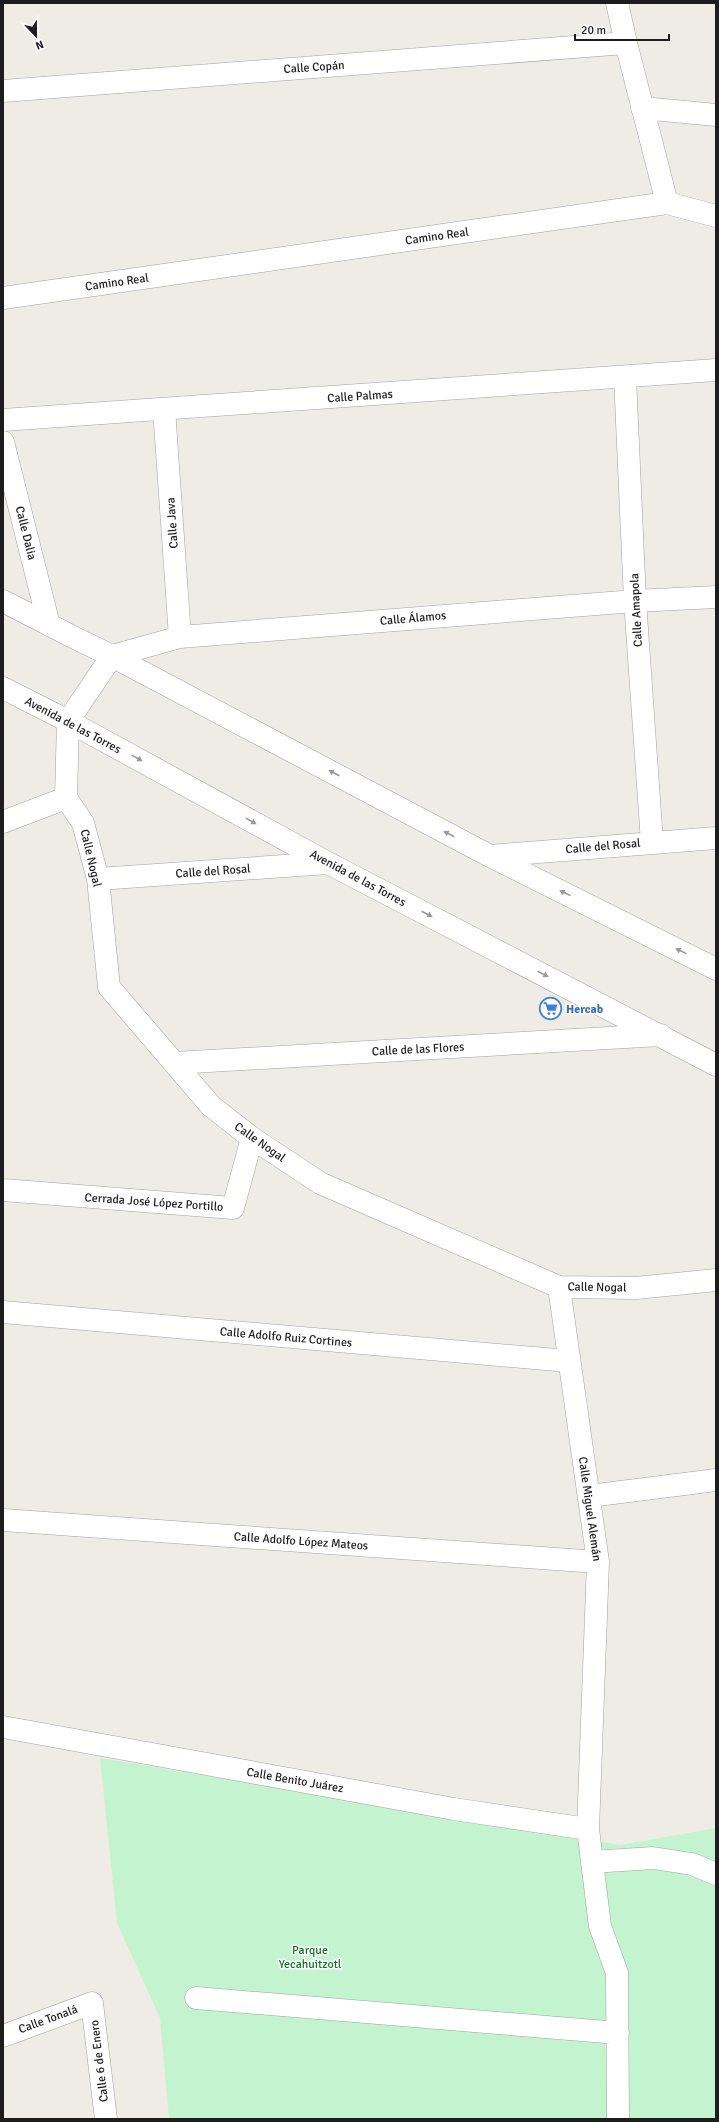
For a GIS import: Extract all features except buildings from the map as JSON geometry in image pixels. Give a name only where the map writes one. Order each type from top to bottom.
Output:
[{"type":"street","points":[[617,3],[642,108],[667,203],[716,216]]},
{"type":"street","name":"Calle Copán","points":[[3,91],[626,43]]},
{"type":"street","points":[[642,108],[716,115]]},
{"type":"street","name":"Camino Real","points":[[3,298],[667,203]]},
{"type":"street","name":"Calle Palmas","points":[[3,420],[716,370]]},
{"type":"street","name":"Calle Amapola","points":[[626,377],[635,601],[652,842]]},
{"type":"street","name":"Calle Java","points":[[164,409],[180,637]]},
{"type":"street","name":"Calle Dalia","points":[[3,442],[49,625]]},
{"type":"street","name":"Calle Álamos","points":[[112,656],[180,637],[635,601],[716,597]]},
{"type":"street","points":[[3,601],[112,656],[490,856],[716,969]]},
{"type":"street","points":[[3,822],[66,798],[68,721],[112,656]]},
{"type":"street","name":"Avenida de las Torres","points":[[3,688],[68,721],[328,863],[661,1035],[716,1065]]},
{"type":"street","name":"Calle Nogal","points":[[66,798],[83,823],[98,878],[109,986],[211,1106],[252,1138],[320,1183],[559,1287],[636,1288],[716,1280]]},
{"type":"street","name":"Calle del Rosal","points":[[490,856],[716,838]]},
{"type":"street","name":"Calle del Rosal","points":[[98,878],[328,863]]},
{"type":"street","name":"Calle de las Flores","points":[[175,1063],[661,1035]]},
{"type":"street","name":"Cerrada José López Portillo","points":[[3,1190],[233,1208],[252,1138]]},
{"type":"street","name":"Calle Miguel Alemán","points":[[559,1287],[568,1361],[598,1562],[588,1829],[600,1926],[617,1974],[618,2119]]},
{"type":"street","name":"Calle Adolfo Ruiz Cortines","points":[[3,1312],[568,1361]]},
{"type":"street","points":[[589,1496],[716,1480]]},
{"type":"street","name":"Calle Adolfo López Mateos","points":[[3,1520],[598,1562]]},
{"type":"street","name":"Calle Benito Juárez","points":[[3,1727],[454,1809],[588,1829]]},
{"type":"street","points":[[592,1862],[653,1858],[692,1864],[716,1874]]},
{"type":"street","points":[[196,1998],[618,2033]]},
{"type":"street","name":"Calle Tonalá","points":[[3,2036],[92,2002]]},
{"type":"street","name":"Calle 6 de Enero","points":[[92,2002],[106,2119]]},
{"type":"green space","name":"Parque Yecahuitzotl","points":[[100,1758],[621,1845],[716,1828],[716,2119],[169,2119],[160,2018],[117,1923]]},
{"type":"place","name":"Hercab","points":[[551,1009]]}]
